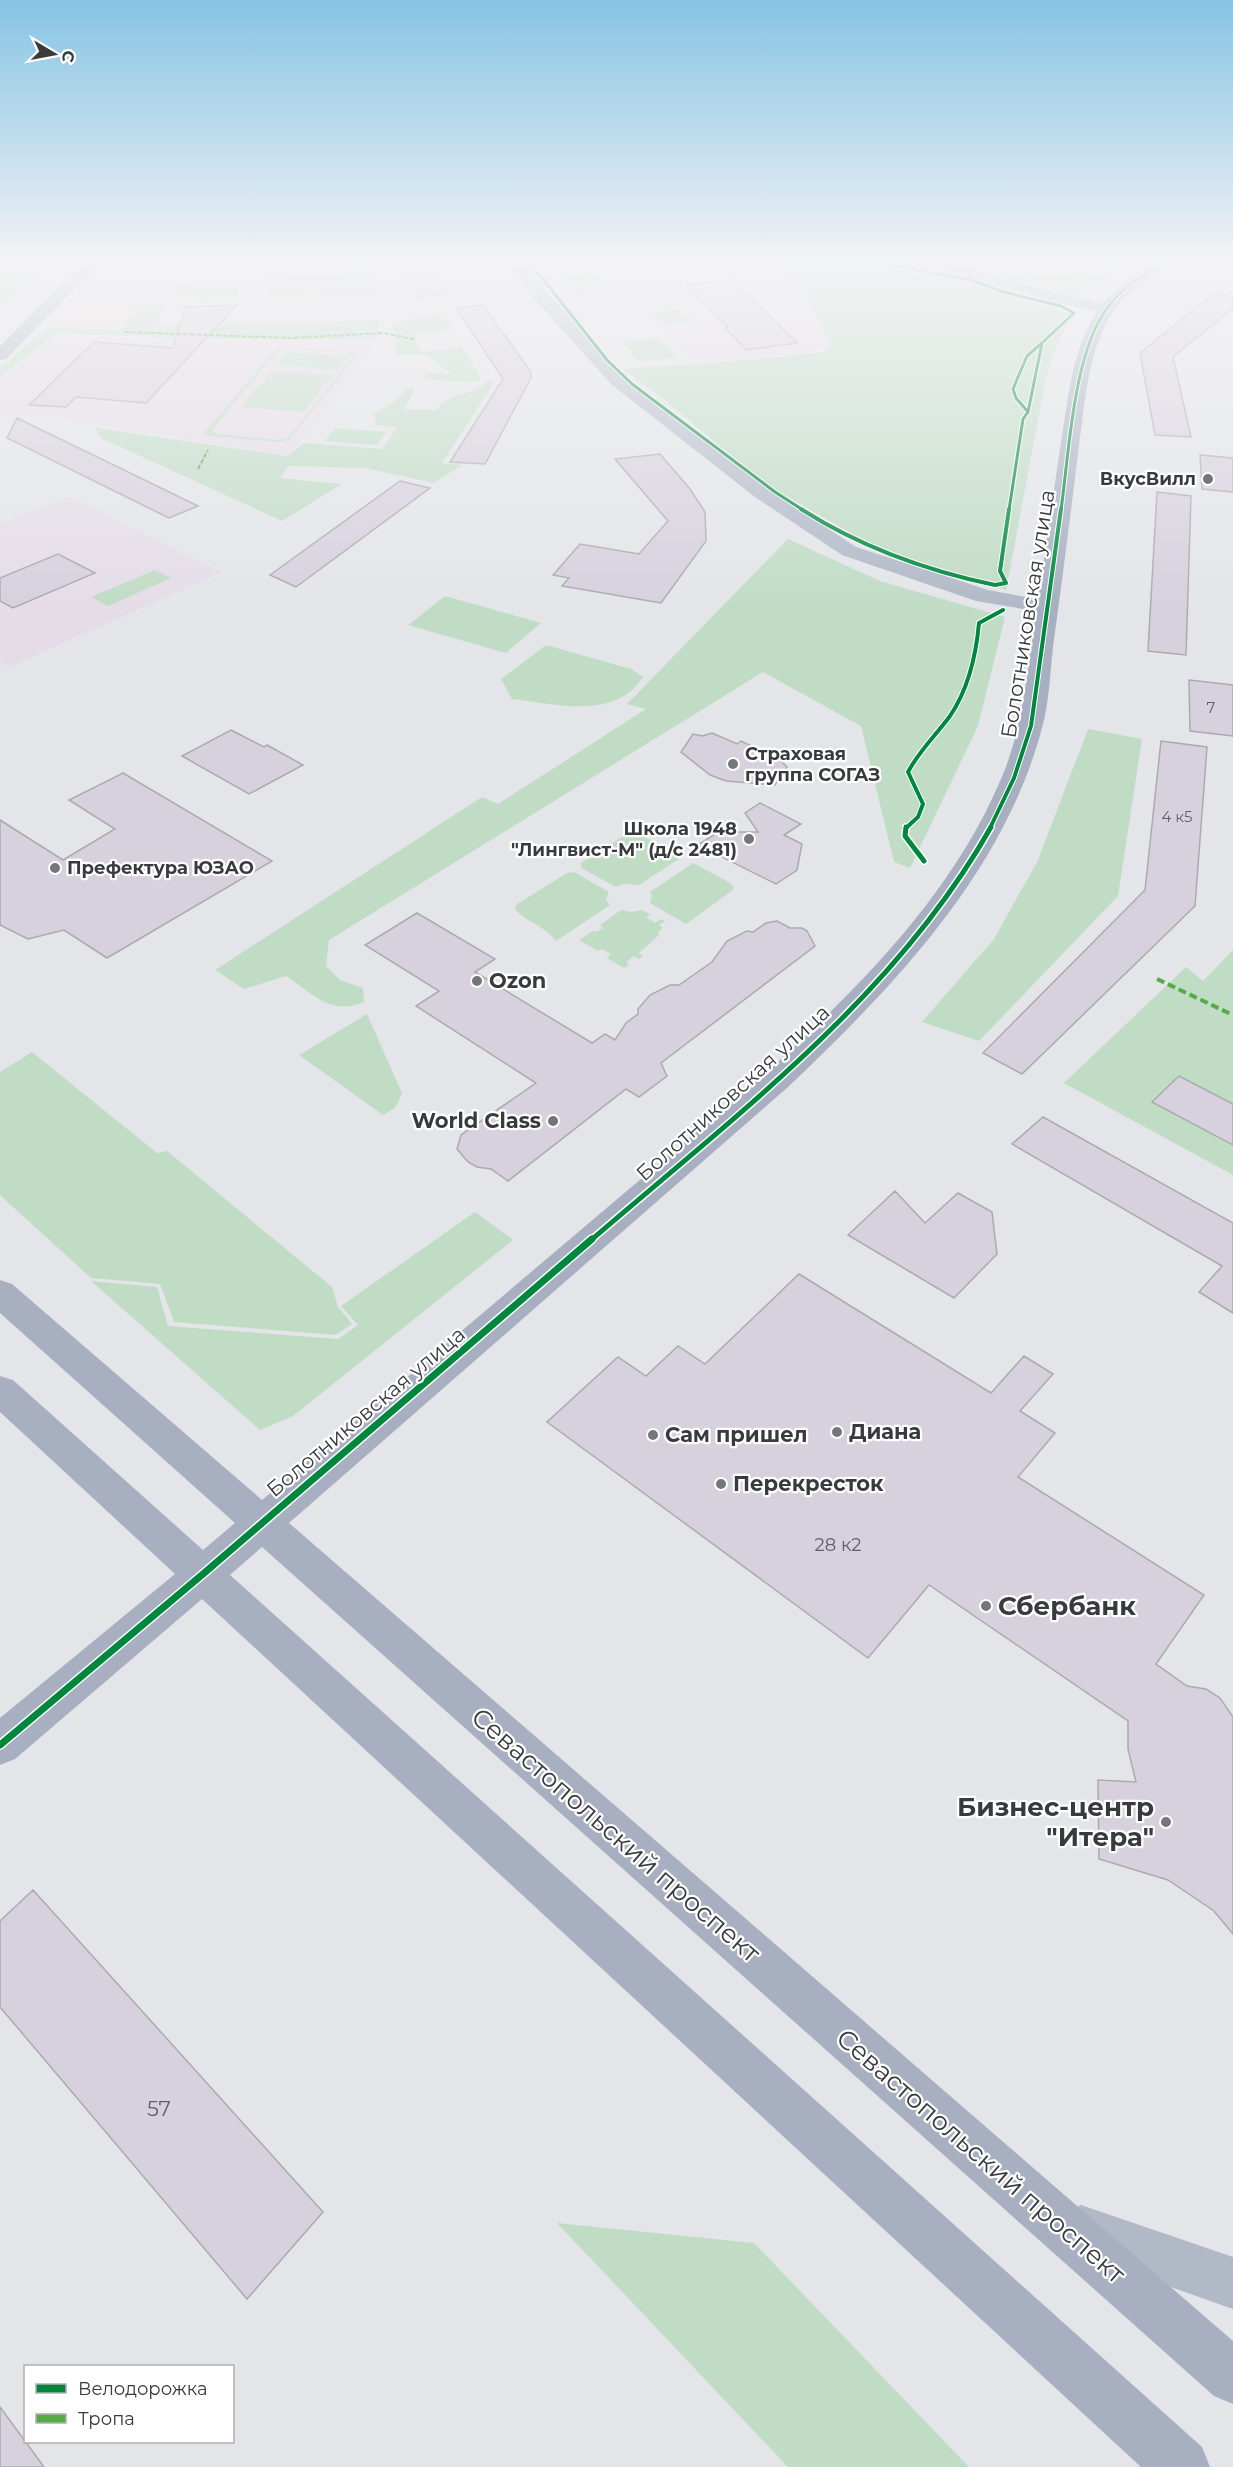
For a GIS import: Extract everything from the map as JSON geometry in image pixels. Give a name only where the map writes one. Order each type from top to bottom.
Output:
[{"type":"street","points":[[616,379],[762,493],[849,551],[984,596],[1047,607]]},
{"type":"street","name":"Болотниковская улица","points":[[0,1745],[203,1574],[777,1080],[852,1007],[928,923],[978,849],[1022,760],[1031,726],[1080,379]]},
{"type":"street","name":"Севастопольский проспект","points":[[0,1293],[1233,2377]]},
{"type":"street","points":[[0,1390],[1182,2467]]},
{"type":"street","points":[[1056,2223],[1233,2283]]},
{"type":"shaded area","points":[[348,379],[300,443],[285,455],[45,416],[0,416],[0,380]]},
{"type":"shaded area","points":[[68,497],[222,572],[10,667],[0,661],[0,524]]},
{"type":"green space","points":[[250,379],[254,379],[211,431],[216,434],[279,440],[288,438],[335,379],[338,379],[289,440],[279,442],[210,436],[204,433]]},
{"type":"green space","points":[[265,379],[329,379],[303,412],[241,407]]},
{"type":"green space","points":[[426,379],[479,379],[470,382]]},
{"type":"green space","points":[[636,379],[1046,379],[1006,590],[879,549],[765,484]]},
{"type":"green space","points":[[487,381],[495,381],[442,463],[462,465],[434,483],[365,468],[288,466],[280,478],[342,484],[282,521],[101,438],[96,428],[287,456],[304,443],[382,449],[397,427],[376,425],[374,414],[397,400],[405,389],[415,389],[404,409],[436,410],[448,400],[475,390]]},
{"type":"green space","points":[[335,428],[387,432],[377,445],[325,441]]},
{"type":"green space","points":[[788,539],[880,581],[1005,617],[978,726],[910,868],[894,862],[861,726],[763,672],[329,940],[326,966],[340,980],[363,988],[364,1002],[352,1006],[332,1005],[314,996],[286,976],[244,989],[215,970],[482,797],[498,804],[646,709],[627,704]]},
{"type":"green space","points":[[155,570],[171,578],[108,606],[91,597]]},
{"type":"green space","points":[[445,596],[541,623],[506,653],[408,625]]},
{"type":"green space","points":[[546,645],[631,669],[643,677],[631,691],[605,704],[574,706],[512,699],[501,679]]},
{"type":"green space","points":[[1088,729],[1142,739],[1118,896],[979,1041],[922,1022],[994,939],[1038,860]]},
{"type":"green space","points":[[633,834],[679,854],[679,859],[639,885],[624,884],[616,887],[581,868],[581,863],[625,835]]},
{"type":"green space","points":[[693,863],[730,883],[734,888],[686,924],[650,903],[652,896],[650,892]]},
{"type":"green space","points":[[574,872],[609,892],[606,900],[610,905],[556,941],[515,909],[517,904],[567,873]]},
{"type":"green space","points":[[621,910],[631,912],[642,910],[650,914],[646,917],[655,923],[661,919],[665,921],[659,925],[663,928],[658,932],[659,935],[639,953],[643,956],[639,959],[634,956],[626,962],[629,965],[624,968],[607,958],[611,954],[602,949],[598,951],[579,940],[603,928],[600,925]]},
{"type":"green space","points":[[1233,950],[1233,1175],[1064,1083],[1186,967],[1203,981]]},
{"type":"green space","points":[[367,1014],[402,1093],[395,1108],[383,1115],[299,1055]]},
{"type":"green space","points":[[32,1052],[157,1153],[167,1151],[332,1287],[338,1307],[352,1324],[336,1335],[174,1322],[160,1284],[91,1278],[0,1195],[0,1072]]},
{"type":"green space","points":[[475,1212],[513,1240],[293,1416],[260,1430],[91,1281],[157,1287],[168,1326],[338,1339],[358,1325],[341,1306]]},
{"type":"green space","points":[[557,2223],[754,2243],[969,2467],[788,2467]]},
{"type":"building","points":[[56,379],[168,379],[146,403],[76,397],[66,407],[29,405]]},
{"type":"building","points":[[503,379],[530,379],[485,464],[450,462]]},
{"type":"building","points":[[1145,379],[1178,379],[1191,437],[1155,435]]},
{"type":"building","points":[[17,418],[198,506],[169,518],[7,438]]},
{"type":"building","points":[[660,454],[690,489],[705,512],[706,541],[661,603],[562,586],[569,578],[553,575],[580,544],[639,554],[668,521],[615,459]]},
{"type":"building","points":[[1200,455],[1233,458],[1233,492],[1202,489]]},
{"type":"building","points":[[400,481],[430,488],[296,587],[270,575]]},
{"type":"building","points":[[1157,492],[1191,496],[1186,655],[1148,651]]},
{"type":"building","points":[[58,554],[95,573],[13,608],[0,601],[0,578]]},
{"type":"building","points":[[1189,680],[1233,685],[1233,736],[1190,731]]},
{"type":"building","points":[[231,730],[264,747],[267,745],[303,765],[249,794],[182,756]]},
{"type":"building","points":[[712,733],[737,744],[741,741],[778,758],[787,767],[775,785],[726,781],[710,775],[681,752],[693,734],[702,736]]},
{"type":"building","points":[[1161,741],[1207,747],[1195,906],[1022,1074],[983,1053],[1145,890]]},
{"type":"building","name":"Префектура ЮЗАО","points":[[123,773],[272,861],[107,958],[64,930],[28,939],[0,925],[0,820],[63,860],[115,829],[69,800]]},
{"type":"building","name":"Школа 1948 \"Лингвист-М\" (д/с 2481)","points":[[760,803],[801,824],[784,835],[802,844],[797,870],[776,884],[698,845],[718,832],[758,832],[745,813]]},
{"type":"building","points":[[417,913],[495,959],[475,972],[592,1043],[605,1034],[615,1040],[626,1023],[638,1014],[638,1009],[650,995],[670,985],[679,985],[712,962],[727,941],[747,931],[753,932],[766,923],[777,921],[790,928],[802,928],[807,931],[815,946],[661,1063],[667,1076],[639,1097],[626,1089],[508,1181],[491,1169],[477,1167],[468,1162],[457,1149],[461,1135],[536,1083],[416,1006],[439,991],[365,945]]},
{"type":"building","points":[[1179,1076],[1233,1104],[1233,1145],[1152,1102]]},
{"type":"building","points":[[1043,1117],[1233,1223],[1233,1313],[1199,1292],[1222,1266],[1012,1144]]},
{"type":"building","points":[[895,1191],[925,1223],[958,1193],[992,1212],[997,1254],[954,1298],[848,1235]]},
{"type":"building","points":[[799,1274],[991,1393],[1024,1356],[1053,1374],[1020,1411],[1055,1433],[1018,1477],[1204,1595],[1156,1664],[1187,1686],[1206,1689],[1220,1698],[1233,1717],[1233,1934],[1214,1911],[1168,1880],[1099,1859],[1098,1780],[1136,1782],[1128,1749],[1128,1721],[929,1585],[868,1658],[547,1422],[618,1357],[646,1376],[678,1346],[705,1364]]},
{"type":"building","points":[[33,1890],[323,2212],[247,2299],[0,2007],[0,1921]]},
{"type":"building","points":[[0,2407],[24,2440],[24,2443],[26,2443],[44,2467],[0,2467]]},
{"type":"marked path","points":[[198,469],[208,450]]},
{"type":"marked path","points":[[1157,979],[1233,1015]]},
{"type":"cycle path","points":[[627,379],[775,492],[820,521],[876,549],[995,585],[1006,583],[1000,571],[1023,419],[1028,412],[1035,379]]},
{"type":"cycle path","points":[[1017,379],[1013,389],[1016,398],[1028,412]]},
{"type":"cycle path","points":[[0,1745],[203,1574],[777,1080],[856,1004],[930,920],[962,875],[991,828],[1014,778],[1031,726],[1081,379]]},
{"type":"cycle path","points":[[924,861],[905,836],[906,827],[918,817],[923,804],[908,772],[957,704],[972,665],[979,623],[1003,610]]},
{"type":"place","name":"ВкусВилл","points":[[1208,479]]},
{"type":"place","name":"Страховая группа СОГАЗ","points":[[733,764]]},
{"type":"place","name":"Школа 1948 \"Лингвист-М\" (д/с 2481)","points":[[749,839]]},
{"type":"place","name":"Префектура ЮЗАО","points":[[55,868]]},
{"type":"place","name":"Ozon","points":[[477,981]]},
{"type":"place","name":"World Class","points":[[553,1121]]},
{"type":"place","name":"Диана","points":[[837,1432]]},
{"type":"place","name":"Сам пришел","points":[[653,1435]]},
{"type":"place","name":"Перекресток","points":[[721,1484]]},
{"type":"place","name":"Сбербанк","points":[[986,1606]]},
{"type":"place","name":"Бизнес-центр \"Итера\"","points":[[1166,1822]]}]
